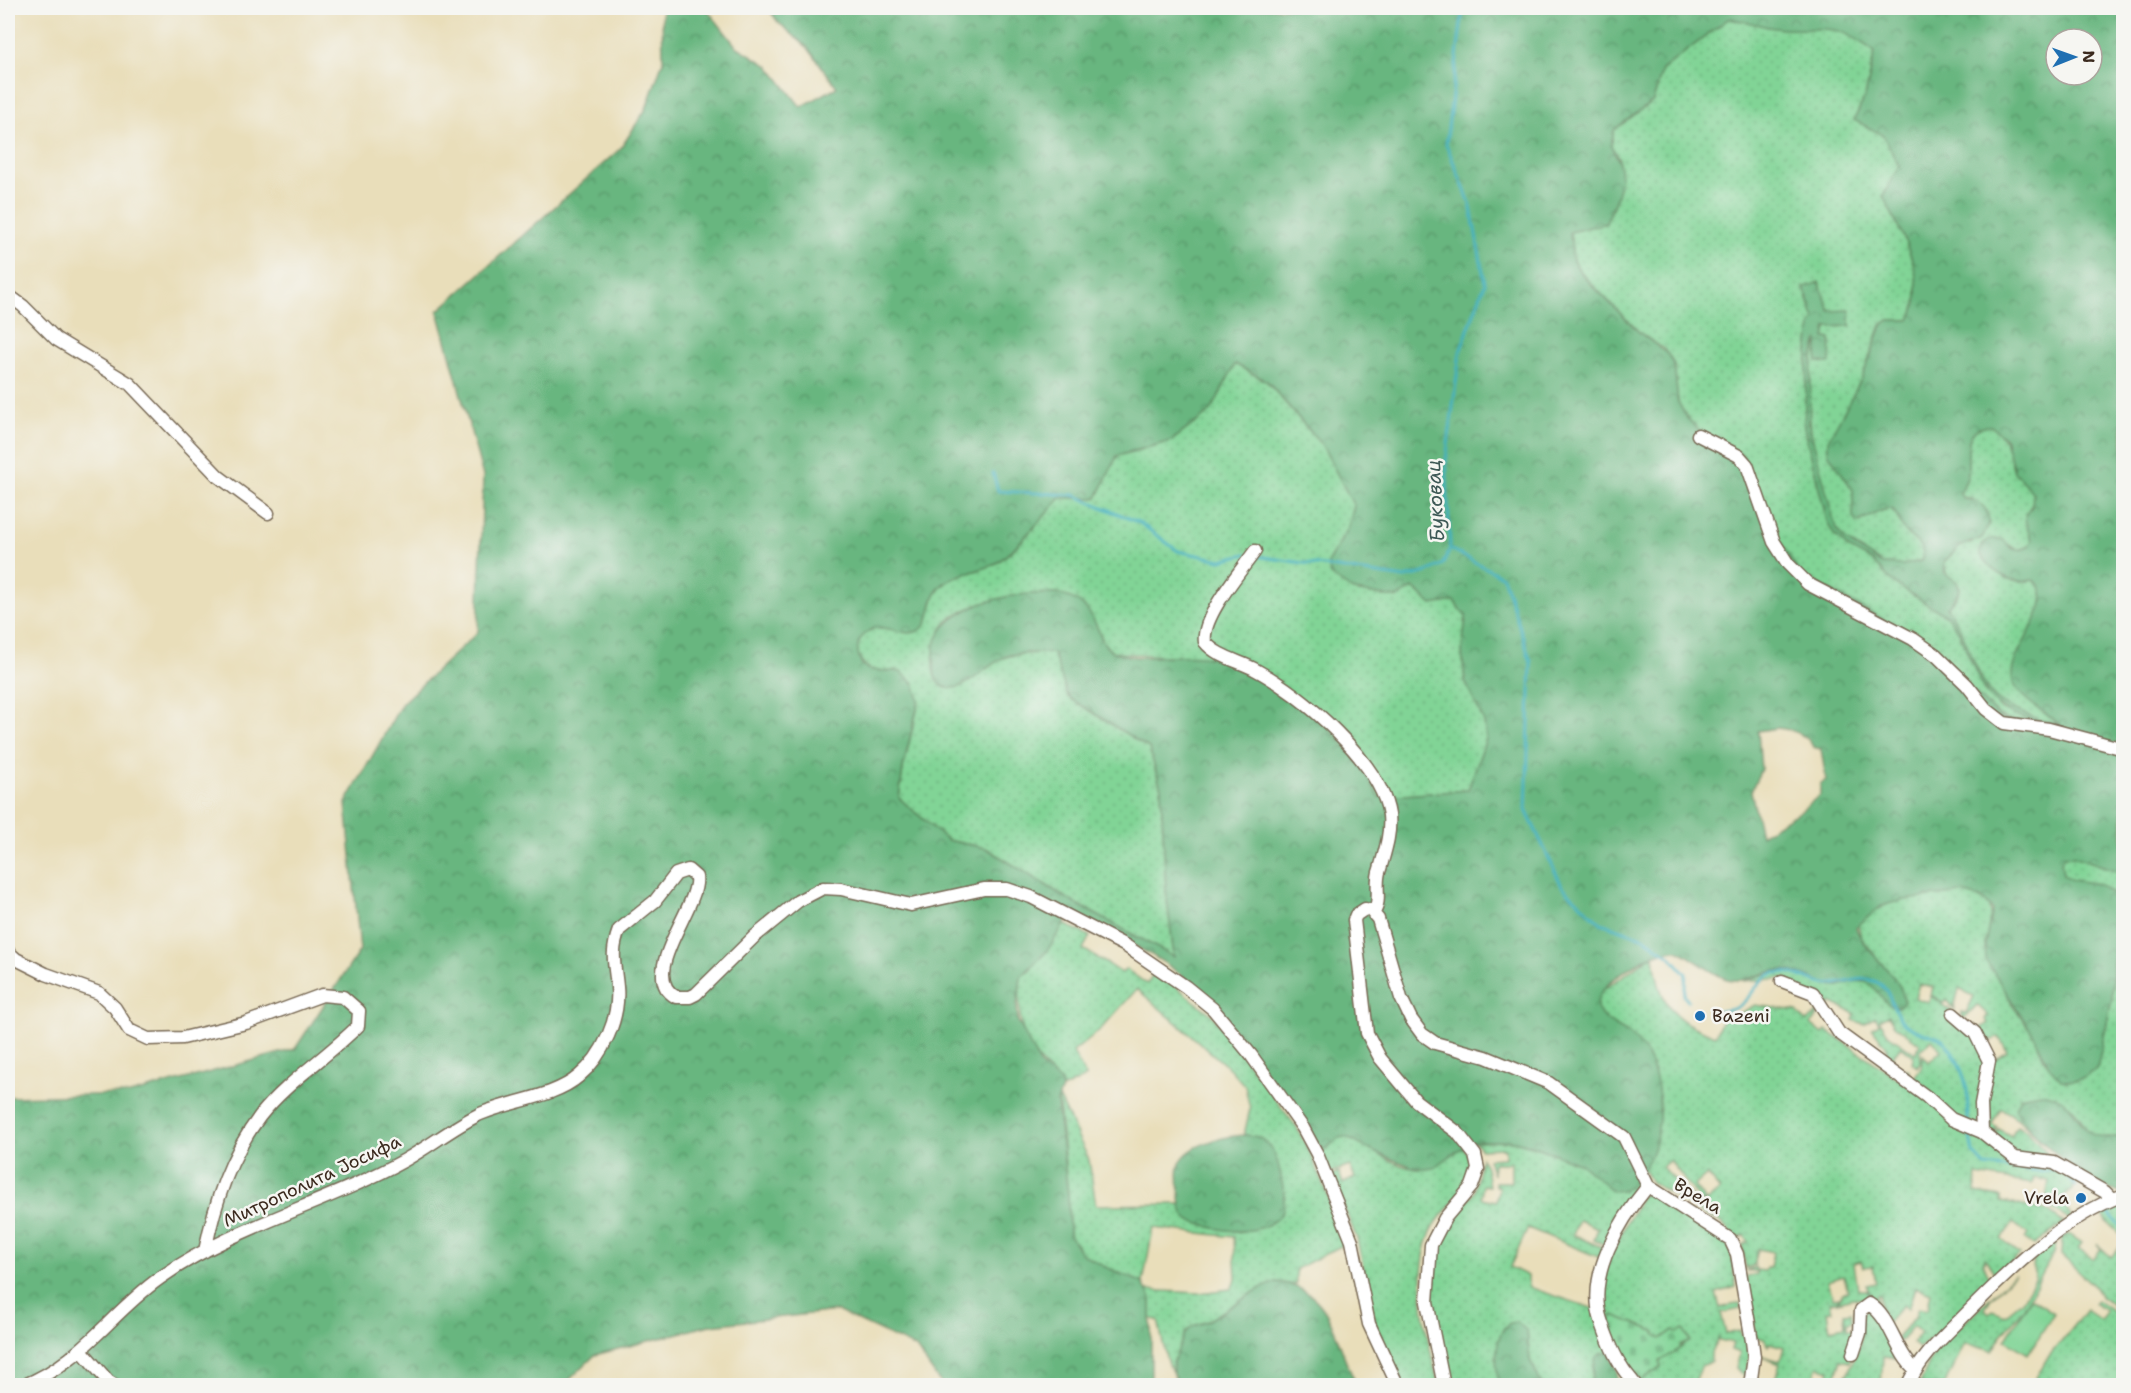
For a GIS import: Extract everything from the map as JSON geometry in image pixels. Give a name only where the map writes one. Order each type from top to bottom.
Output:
[{"type":"street","points":[[8,295],[23,306],[56,339],[130,384],[218,476],[268,513]]},
{"type":"street","points":[[1698,435],[1739,456],[1748,465],[1774,542],[1788,564],[1808,584],[1913,639],[1936,655],[1953,669],[1986,709],[2004,723],[2049,729],[2124,748]]},
{"type":"street","points":[[1253,554],[1217,607],[1205,632],[1205,642],[1212,649],[1257,670],[1286,688],[1322,719],[1366,767],[1384,799],[1389,826],[1377,877],[1379,903],[1374,913],[1401,998],[1411,1019],[1422,1034],[1435,1043],[1486,1057],[1549,1083],[1624,1137],[1648,1185]]},
{"type":"street","name":"Митрополита Јосифа","points":[[22,1386],[46,1375],[82,1351],[124,1307],[204,1251],[405,1160],[452,1128],[481,1114],[562,1086],[579,1076],[603,1046],[615,1014],[617,986],[612,962],[619,930],[655,901],[682,870],[693,872],[697,882],[695,892],[670,944],[664,966],[667,988],[673,996],[683,998],[696,994],[737,951],[798,901],[816,890],[841,889],[911,905],[997,888],[1030,897],[1126,946],[1155,964],[1213,1009],[1251,1055],[1303,1128],[1317,1154],[1352,1241],[1369,1324],[1398,1386]]},
{"type":"street","points":[[1374,913],[1365,909],[1356,915],[1354,920],[1367,1034],[1380,1058],[1416,1101],[1457,1132],[1475,1155],[1478,1169],[1472,1186],[1445,1218],[1431,1245],[1427,1302],[1444,1386]]},
{"type":"street","points":[[8,952],[16,959],[46,974],[99,993],[115,1008],[129,1030],[148,1040],[183,1038],[246,1023],[322,995],[343,997],[359,1011],[358,1026],[261,1115],[235,1154],[212,1215],[204,1251]]},
{"type":"street","points":[[1782,981],[1813,993],[1844,1037],[1927,1097],[1951,1119],[1973,1128],[2009,1155],[2021,1160],[2054,1163],[2105,1191],[2110,1201],[2012,1267],[1936,1343],[1907,1386]]},
{"type":"street","points":[[1953,1014],[1975,1032],[1989,1061],[1981,1104],[1973,1128]]},
{"type":"street","name":"Врела","points":[[1636,1386],[1622,1367],[1601,1320],[1597,1290],[1612,1246],[1637,1199],[1648,1185],[1719,1230],[1733,1243],[1754,1357],[1750,1386]]},
{"type":"street","points":[[1853,1354],[1860,1333],[1861,1310],[1869,1304],[1887,1324],[1906,1360],[1916,1370]]},
{"type":"street","points":[[82,1351],[108,1382],[116,1386]]},
{"type":"green space","points":[[662,8],[706,8],[736,46],[769,66],[801,107],[837,87],[808,48],[778,22],[768,8],[2123,8],[2123,873],[2074,856],[2064,856],[2061,862],[2063,874],[2072,880],[2099,884],[2123,902],[2124,954],[2114,958],[2113,962],[2112,999],[2097,1069],[2082,1079],[2067,1081],[2061,1080],[2050,1068],[2035,1037],[1986,961],[1985,944],[1992,910],[1983,899],[1962,893],[1905,900],[1883,905],[1856,927],[1867,947],[1897,982],[1904,1002],[1898,1007],[1890,1005],[1870,985],[1862,982],[1851,982],[1835,987],[1784,970],[1776,970],[1749,979],[1727,979],[1676,950],[1653,955],[1612,980],[1597,1001],[1598,1010],[1604,1018],[1630,1035],[1642,1047],[1656,1079],[1659,1097],[1657,1133],[1653,1150],[1640,1175],[1625,1189],[1613,1191],[1581,1164],[1514,1141],[1477,1141],[1460,1149],[1434,1168],[1415,1168],[1376,1153],[1346,1137],[1338,1138],[1326,1149],[1322,1149],[1236,1034],[1192,983],[1142,950],[1070,915],[1047,951],[1021,977],[1017,1006],[1018,1021],[1040,1065],[1061,1082],[1062,1089],[1057,1102],[1068,1195],[1069,1233],[1081,1253],[1103,1266],[1143,1283],[1151,1299],[1151,1376],[1148,1386],[942,1385],[916,1348],[837,1311],[710,1325],[595,1355],[564,1385],[8,1385],[8,1097],[130,1094],[295,1049],[360,950],[346,803],[402,703],[478,632],[483,476],[438,311],[621,148],[646,109],[663,61]],"holes":[[[1728,19],[1783,29],[1832,30],[1850,36],[1875,52],[1865,97],[1854,120],[1883,135],[1899,166],[1883,196],[1911,256],[1917,289],[1916,305],[1910,320],[1889,320],[1882,325],[1862,378],[1828,441],[1828,453],[1853,490],[1853,516],[1856,522],[1882,510],[1892,509],[1907,534],[1921,547],[1923,551],[1921,561],[1903,565],[1882,564],[1845,540],[1836,529],[1809,425],[1812,361],[1818,340],[1817,362],[1830,363],[1831,339],[1825,338],[1827,327],[1850,326],[1850,310],[1830,311],[1819,282],[1804,288],[1815,319],[1811,326],[1808,352],[1804,427],[1827,521],[1833,533],[1848,548],[1872,561],[1895,584],[1947,616],[1959,632],[1980,683],[1992,701],[2013,715],[2037,722],[2003,720],[1914,636],[1800,574],[1771,527],[1743,455],[1703,434],[1687,418],[1678,402],[1674,365],[1669,355],[1640,333],[1585,278],[1573,261],[1570,232],[1606,223],[1617,194],[1621,175],[1617,156],[1611,146],[1614,130],[1653,101],[1662,70]],[[1235,364],[1267,381],[1322,445],[1354,506],[1348,529],[1328,562],[1330,575],[1354,591],[1397,598],[1413,588],[1432,605],[1454,601],[1466,616],[1462,652],[1465,681],[1484,722],[1486,739],[1468,790],[1379,797],[1356,760],[1323,724],[1285,693],[1243,669],[1222,660],[1203,656],[1122,655],[1106,646],[1095,622],[1082,604],[1055,594],[1038,593],[998,599],[977,605],[959,614],[945,626],[936,641],[934,673],[940,685],[949,688],[958,687],[1010,655],[1053,653],[1068,697],[1149,748],[1161,788],[1166,890],[1174,957],[1073,902],[986,848],[947,840],[899,798],[903,768],[919,700],[914,683],[901,672],[875,670],[864,666],[860,660],[858,644],[864,635],[878,628],[906,633],[920,630],[927,621],[937,592],[947,581],[989,566],[1003,558],[1061,498],[1097,498],[1117,456],[1171,441],[1211,411]],[[1991,426],[2005,438],[2014,472],[2033,493],[2032,507],[2025,518],[2032,540],[2028,547],[2014,549],[2004,540],[1992,539],[1985,542],[1980,553],[1989,566],[2002,576],[2018,581],[2033,580],[2041,589],[2042,600],[2039,614],[2012,670],[2013,682],[2021,695],[2061,726],[2015,710],[1993,696],[1980,677],[1961,630],[1947,608],[1960,590],[1957,582],[1945,573],[1944,562],[1959,547],[1982,538],[1989,525],[1983,506],[1975,501],[1964,499],[1960,493],[1968,476],[1968,448],[1971,435],[1982,427]],[[1777,728],[1793,731],[1803,736],[1811,742],[1813,747],[1821,749],[1826,780],[1820,784],[1820,795],[1799,812],[1761,835],[1751,791],[1761,769],[1758,731]]]},
{"type":"green space","points":[[1728,19],[1803,28],[1825,27],[1847,32],[1875,52],[1865,97],[1854,120],[1884,135],[1899,166],[1883,196],[1911,256],[1917,289],[1916,305],[1910,320],[1889,320],[1881,325],[1862,378],[1829,441],[1853,490],[1854,507],[1860,523],[1877,511],[1891,509],[1907,534],[1921,547],[1923,556],[1921,561],[1903,565],[1882,564],[1845,540],[1836,529],[1821,485],[1811,434],[1809,384],[1819,338],[1831,339],[1825,338],[1827,327],[1850,326],[1850,311],[1830,311],[1804,288],[1815,319],[1811,326],[1808,352],[1804,427],[1827,521],[1833,533],[1848,548],[1872,561],[1895,584],[1947,616],[1959,632],[1984,691],[2002,710],[2037,722],[2012,724],[1800,574],[1703,434],[1687,418],[1678,402],[1674,365],[1664,349],[1640,333],[1585,277],[1573,261],[1570,232],[1606,223],[1619,158],[1611,146],[1614,130],[1653,101],[1662,70]]},
{"type":"green space","points":[[1235,364],[1266,381],[1322,445],[1354,506],[1348,529],[1328,562],[1354,591],[1397,598],[1413,588],[1432,605],[1454,601],[1466,616],[1462,652],[1465,681],[1484,722],[1486,739],[1468,790],[1379,797],[1218,659],[1115,653],[1103,641],[1084,607],[1061,595],[1035,594],[1001,599],[969,608],[956,615],[942,629],[935,650],[934,672],[937,681],[943,687],[959,687],[1002,658],[1024,654],[1053,653],[1068,697],[1149,748],[1161,788],[1166,890],[1174,957],[1073,902],[986,848],[947,840],[899,798],[903,768],[918,706],[914,683],[896,670],[883,672],[865,666],[857,648],[861,636],[875,627],[911,632],[919,630],[927,622],[934,598],[941,587],[953,579],[1003,559],[1061,498],[1097,498],[1117,456],[1171,441],[1211,411]]},
{"type":"green space","points":[[1991,426],[2003,438],[2015,471],[2032,492],[2033,501],[2025,515],[2032,540],[2028,547],[2018,550],[2007,544],[1986,541],[1980,553],[1989,566],[2002,576],[2018,581],[2033,580],[2040,586],[2043,594],[2042,603],[2022,648],[2018,690],[2062,728],[2007,707],[1993,696],[1985,685],[1961,632],[1946,608],[1957,596],[1960,587],[1947,576],[1944,562],[1959,547],[1982,538],[1989,525],[1987,511],[1972,499],[1962,497],[1960,493],[1968,476],[1968,448],[1971,435],[1982,427]]},
{"type":"green space","points":[[2064,856],[2074,856],[2123,873],[2123,902],[2099,884],[2072,880],[2063,874],[2061,861]]},
{"type":"green space","points":[[1934,894],[1974,895],[1989,904],[1991,922],[1985,944],[2012,1004],[2035,1037],[2045,1061],[2067,1081],[2082,1079],[2097,1069],[2112,999],[2113,962],[2114,958],[2123,954],[2123,957],[2118,957],[2116,979],[2124,980],[2123,1136],[2106,1139],[2095,1137],[2070,1106],[2057,1098],[2035,1094],[2020,1097],[2032,1129],[2043,1143],[2017,1118],[2001,1108],[1992,1124],[1997,1128],[1991,1137],[1983,1123],[1993,1061],[2007,1051],[1999,1037],[1983,1044],[1977,1031],[1988,1023],[1985,1019],[1988,1015],[1977,1005],[1963,1019],[1961,1012],[1966,1013],[1974,996],[1959,989],[1955,1011],[1947,999],[1944,1003],[1931,995],[1933,987],[1919,984],[1915,998],[1929,1002],[1931,996],[1955,1015],[1979,1042],[1986,1059],[1987,1074],[1980,1126],[1955,1120],[1912,1080],[1921,1068],[1923,1055],[1929,1062],[1941,1050],[1932,1040],[1920,1050],[1921,1061],[1917,1067],[1912,1063],[1914,1056],[1901,1046],[1890,1060],[1904,1072],[1909,1070],[1909,1078],[1886,1063],[1887,1047],[1872,1028],[1881,1023],[1888,1034],[1915,1053],[1920,1044],[1894,1025],[1888,1015],[1880,1019],[1879,1023],[1876,1017],[1864,1024],[1853,1020],[1855,1014],[1831,1002],[1826,1012],[1786,978],[1743,981],[1783,969],[1835,987],[1860,980],[1873,985],[1892,1007],[1898,1007],[1901,988],[1861,938],[1858,924],[1868,915],[1892,903]]},
{"type":"green space","points":[[1064,924],[1090,936],[1083,949],[1122,973],[1126,969],[1147,984],[1156,971],[1211,1014],[1297,1128],[1311,1155],[1347,1243],[1296,1269],[1296,1285],[1276,1282],[1259,1289],[1208,1321],[1193,1326],[1173,1362],[1173,1375],[1166,1357],[1158,1320],[1151,1319],[1151,1299],[1147,1290],[1199,1293],[1231,1289],[1236,1279],[1234,1237],[1153,1228],[1143,1283],[1103,1266],[1080,1253],[1069,1233],[1068,1195],[1058,1095],[1089,1160],[1096,1205],[1181,1204],[1183,1213],[1190,1221],[1240,1232],[1264,1225],[1285,1197],[1275,1158],[1254,1136],[1244,1135],[1250,1109],[1245,1086],[1230,1069],[1137,989],[1101,1029],[1073,1052],[1086,1077],[1062,1089],[1061,1082],[1048,1071],[1030,1047],[1021,1022],[1019,993],[1021,976],[1031,969]]},
{"type":"green space","points":[[1654,954],[1663,996],[1677,1016],[1687,1023],[1715,1035],[1723,1019],[1733,1017],[1755,1005],[1797,1011],[1806,1022],[1820,1011],[1811,1024],[1823,1034],[1826,1031],[1838,1038],[2008,1156],[2047,1164],[2079,1180],[2074,1184],[2073,1190],[2060,1199],[2072,1218],[2069,1220],[2045,1204],[2049,1181],[2034,1178],[2032,1184],[1977,1175],[1975,1193],[2001,1197],[2001,1202],[2046,1210],[2064,1223],[2034,1245],[2025,1239],[2028,1234],[2013,1223],[2001,1239],[2020,1255],[1996,1276],[1985,1258],[1983,1263],[1991,1281],[1954,1320],[1919,1348],[1913,1343],[1921,1333],[1913,1326],[1899,1342],[1897,1337],[1915,1317],[1918,1308],[1927,1310],[1931,1293],[1915,1287],[1908,1309],[1903,1305],[1887,1323],[1880,1306],[1880,1295],[1877,1295],[1877,1308],[1866,1285],[1876,1283],[1873,1266],[1863,1267],[1861,1261],[1854,1263],[1858,1290],[1867,1290],[1872,1301],[1852,1298],[1838,1302],[1842,1293],[1848,1291],[1844,1276],[1828,1281],[1833,1298],[1840,1297],[1837,1301],[1830,1302],[1832,1311],[1827,1312],[1830,1329],[1845,1326],[1844,1313],[1851,1312],[1852,1321],[1847,1322],[1847,1329],[1856,1329],[1854,1310],[1857,1304],[1858,1312],[1857,1326],[1849,1362],[1841,1360],[1834,1381],[1839,1383],[1838,1385],[1826,1385],[1830,1370],[1818,1366],[1812,1384],[1817,1385],[1781,1385],[1774,1382],[1780,1364],[1758,1355],[1780,1361],[1784,1347],[1769,1343],[1768,1346],[1764,1339],[1756,1337],[1745,1278],[1757,1274],[1757,1271],[1746,1272],[1755,1267],[1756,1270],[1765,1271],[1766,1268],[1770,1268],[1773,1252],[1758,1249],[1754,1265],[1746,1269],[1742,1245],[1748,1242],[1744,1235],[1736,1239],[1703,1204],[1720,1190],[1707,1175],[1694,1186],[1705,1200],[1701,1203],[1670,1160],[1662,1167],[1715,1221],[1651,1182],[1643,1169],[1629,1034],[1604,1018],[1597,1007],[1599,993]]},
{"type":"green space","points":[[2039,1093],[2056,1097],[2067,1103],[2085,1128],[2093,1134],[2105,1137],[2123,1136],[2123,1191],[2112,1190],[2097,1184],[2064,1160],[2033,1132],[2015,1108],[2020,1097]]},
{"type":"green space","points":[[2017,1126],[2027,1131],[2053,1159],[2025,1158],[1993,1138],[1999,1129],[2011,1136]]},
{"type":"green space","points":[[1244,1135],[1260,1138],[1273,1151],[1283,1189],[1282,1213],[1273,1222],[1251,1230],[1226,1230],[1190,1221],[1183,1213],[1181,1203],[1178,1174],[1182,1159],[1196,1147],[1206,1143]]},
{"type":"green space","points":[[1346,1136],[1385,1158],[1418,1169],[1426,1169],[1435,1165],[1463,1147],[1470,1160],[1472,1171],[1469,1182],[1437,1221],[1425,1249],[1423,1308],[1439,1385],[1402,1385],[1377,1332],[1357,1239],[1331,1176],[1339,1173],[1343,1183],[1355,1178],[1350,1166],[1330,1173],[1319,1146],[1326,1149],[1338,1138]]},
{"type":"green space","points":[[1514,1141],[1559,1154],[1581,1164],[1597,1175],[1639,1177],[1641,1183],[1608,1246],[1594,1240],[1598,1228],[1579,1220],[1573,1235],[1606,1249],[1603,1259],[1528,1228],[1510,1267],[1528,1276],[1528,1287],[1595,1309],[1612,1357],[1596,1357],[1590,1385],[1542,1385],[1530,1360],[1527,1331],[1502,1332],[1496,1358],[1500,1385],[1449,1386],[1432,1302],[1435,1249],[1446,1223],[1474,1193],[1481,1158],[1486,1167],[1489,1186],[1483,1185],[1481,1198],[1496,1201],[1499,1187],[1495,1186],[1495,1182],[1511,1182],[1511,1163],[1493,1163],[1493,1175],[1488,1159],[1505,1158],[1505,1148],[1481,1149],[1474,1142]]},
{"type":"green space","points":[[1650,1194],[1730,1246],[1736,1287],[1716,1293],[1720,1308],[1740,1303],[1741,1309],[1721,1313],[1726,1334],[1740,1331],[1741,1336],[1747,1335],[1749,1356],[1746,1379],[1736,1368],[1740,1353],[1731,1350],[1733,1343],[1719,1340],[1719,1336],[1711,1353],[1711,1361],[1702,1366],[1695,1381],[1703,1385],[1639,1385],[1638,1383],[1661,1367],[1659,1362],[1690,1340],[1687,1334],[1673,1330],[1661,1339],[1655,1334],[1656,1332],[1613,1315],[1606,1325],[1602,1308],[1602,1290],[1610,1257],[1642,1195]]},
{"type":"green space","points":[[2123,1200],[2123,1237],[2108,1223],[2102,1213]]},
{"type":"green space","points":[[2069,1234],[2082,1243],[2078,1248],[2093,1259],[2101,1249],[2097,1244],[2111,1257],[2120,1247],[2123,1249],[2123,1312],[2101,1297],[2094,1286],[2061,1255],[2062,1238]]},
{"type":"green space","points":[[2053,1243],[2055,1244],[2053,1254],[2024,1308],[1992,1351],[1965,1343],[1945,1385],[1919,1386],[1934,1352],[2015,1274],[1991,1298],[1985,1309],[1989,1313],[1993,1310],[2005,1315],[2022,1301],[2036,1278],[2032,1266],[2035,1256]]},
{"type":"green space","points":[[1276,1282],[1296,1287],[1310,1295],[1321,1306],[1330,1320],[1357,1385],[1179,1385],[1173,1375],[1173,1362],[1185,1333],[1193,1326],[1208,1321],[1259,1289]]},
{"type":"green space","points":[[2031,1298],[2054,1313],[2028,1354],[2005,1340]]},
{"type":"green space","points":[[2097,1300],[2123,1319],[2123,1385],[2032,1385],[2046,1360],[2086,1310],[2101,1320],[2106,1311],[2094,1303]]},
{"type":"green space","points":[[1870,1306],[1897,1349],[1895,1359],[1883,1357],[1881,1385],[1850,1385],[1852,1379],[1846,1377],[1860,1344],[1862,1314]]},
{"type":"green space","points":[[1613,1315],[1656,1332],[1655,1334],[1661,1339],[1674,1330],[1677,1333],[1683,1329],[1690,1340],[1659,1362],[1661,1366],[1638,1383],[1621,1361],[1606,1325]]},
{"type":"green space","points":[[1517,1322],[1527,1331],[1530,1360],[1542,1385],[1500,1385],[1496,1358],[1499,1337],[1509,1324]]},
{"type":"green space","points":[[1602,1353],[1608,1353],[1617,1370],[1617,1385],[1590,1386],[1596,1357]]},
{"type":"waterway","name":"Буковац","points":[[1256,556],[1405,578],[1427,572],[1443,564],[1450,549],[1446,460],[1460,352],[1485,283],[1470,203],[1446,144],[1463,8]]},
{"type":"waterway","points":[[993,473],[998,491],[1074,495],[1140,523],[1178,551],[1221,560],[1246,554]]},
{"type":"waterway","name":"Буковац","points":[[1450,549],[1503,577],[1531,662],[1526,810],[1562,886],[1601,923],[1645,938],[1671,957],[1686,974],[1684,996],[1688,1001]]},
{"type":"waterway","name":"Буковац","points":[[1712,1010],[1736,1008],[1744,1003],[1760,982],[1775,973],[1795,974],[1824,984],[1861,979],[1874,981],[1888,993],[1898,1016],[1906,1025],[1939,1038],[1948,1046],[1966,1085],[1968,1122]]},
{"type":"waterway","name":"Буковац","points":[[1969,1131],[1973,1153],[1985,1166],[2040,1172],[2057,1170]]},
{"type":"waterway","name":"Буковац","points":[[2067,1176],[2076,1186]]},
{"type":"waterway","name":"Буковац","points":[[2103,1207],[2124,1230]]},
{"type":"place","name":"Bazeni","points":[[1700,1016]]},
{"type":"place","name":"Vrela","points":[[2081,1198]]}]
